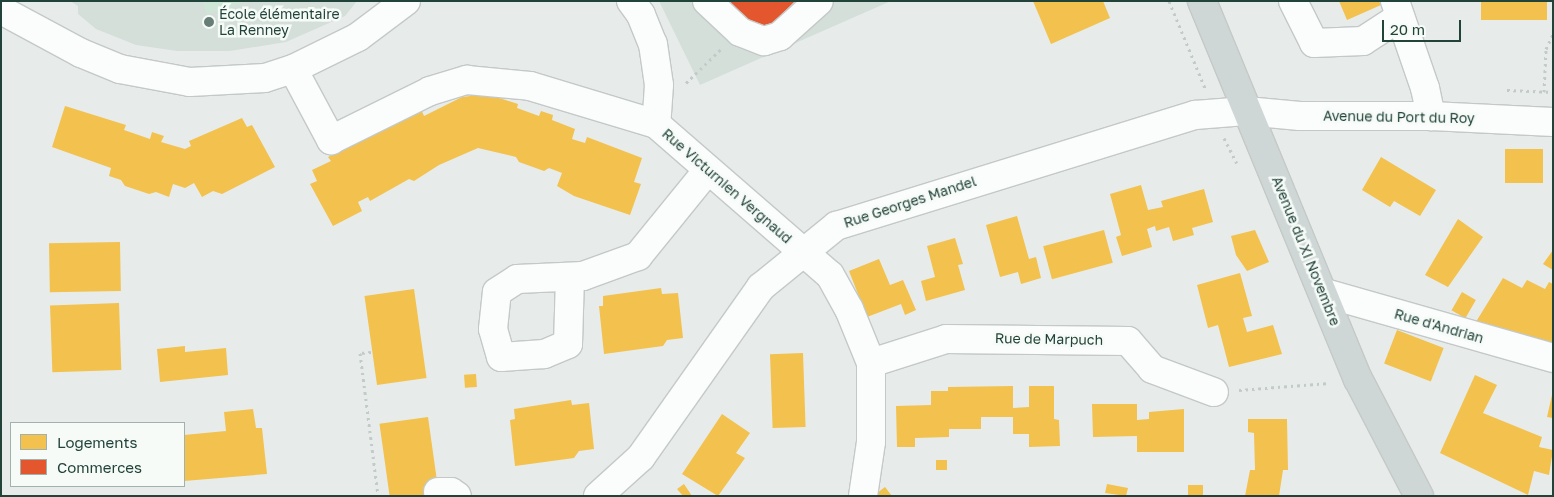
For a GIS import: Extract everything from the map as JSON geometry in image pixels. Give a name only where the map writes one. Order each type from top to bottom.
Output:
[{"type":"main road","name":"Avenue du XI Novembre","points":[[1202,1],[1246,111],[1325,293],[1358,379],[1419,496]]},
{"type":"street","points":[[1,10],[83,55],[155,78],[220,82],[265,78],[293,69],[358,37],[406,1]]},
{"type":"street","name":"Rue Victurnien Vergnaud","points":[[631,1],[641,15],[653,44],[658,85],[656,124],[804,253]]},
{"type":"street","points":[[707,1],[740,32],[764,41],[780,36],[819,1]]},
{"type":"street","points":[[1293,1],[1314,43],[1362,41],[1398,9],[1425,88],[1431,116]]},
{"type":"street","points":[[293,69],[331,140],[430,91],[467,80],[530,86],[656,124]]},
{"type":"street","name":"Avenue du Port du Roy","points":[[1246,111],[1300,116],[1431,116],[1553,122]]},
{"type":"street","name":"Rue Georges Mandel","points":[[598,496],[641,457],[761,287],[836,226],[941,191],[1195,115],[1246,111]]},
{"type":"street","points":[[570,277],[583,276],[638,256],[708,170]]},
{"type":"street","points":[[804,253],[830,275],[849,309],[871,363],[871,442],[862,496]]},
{"type":"street","name":"Rue d'Andrian","points":[[1325,293],[1553,358]]},
{"type":"street","name":"Rue de Marpuch","points":[[871,363],[946,338],[1128,341],[1152,369],[1214,392]]},
{"type":"path","points":[[1169,1],[1202,80]]},
{"type":"path","points":[[686,85],[690,77],[740,32]]},
{"type":"path","points":[[1544,92],[1546,49],[1553,34]]},
{"type":"path","points":[[1216,140],[1225,142]]},
{"type":"path","points":[[371,352],[360,353],[378,496]]},
{"type":"path","points":[[1214,392],[1358,379]]},
{"type":"shaded area","name":"École élémentaire La Renney","points":[[70,1],[357,1],[345,16],[286,42],[230,51],[177,51],[136,45],[96,29],[78,14],[78,6]]},
{"type":"shaded area","points":[[659,1],[891,1],[700,85]]},
{"type":"green space","points":[[203,1],[248,1],[207,14]]},
{"type":"building: Logements","points":[[1033,1],[1103,1],[1110,18],[1051,44]]},
{"type":"building: Logements","points":[[1339,1],[1379,1],[1381,5],[1347,20]]},
{"type":"building: Logements","points":[[1481,1],[1547,1],[1547,20],[1481,20]]},
{"type":"building: Logements","points":[[487,94],[518,104],[517,108],[539,116],[541,111],[553,115],[552,120],[575,129],[572,139],[585,143],[587,137],[642,158],[634,182],[641,184],[630,215],[574,196],[557,186],[562,173],[549,168],[544,171],[519,162],[516,157],[478,148],[439,165],[414,181],[409,179],[370,201],[368,197],[358,202],[362,211],[333,226],[310,184],[317,181],[312,170],[331,161],[328,157],[421,109],[424,116],[462,97]]},
{"type":"building: Logements","points":[[65,106],[126,125],[124,130],[150,139],[152,132],[164,136],[161,142],[185,149],[191,146],[189,141],[242,118],[247,127],[252,125],[275,167],[222,194],[213,191],[202,197],[194,183],[185,188],[173,184],[169,197],[156,192],[149,194],[125,186],[121,180],[109,176],[111,168],[52,147]]},
{"type":"building: Logements","points":[[1505,149],[1543,149],[1543,183],[1505,183]]},
{"type":"building: Logements","points":[[1381,157],[1436,190],[1420,216],[1394,201],[1390,207],[1362,190]]},
{"type":"building: Logements","points":[[1141,185],[1148,210],[1163,207],[1161,201],[1204,189],[1213,222],[1192,228],[1194,235],[1173,241],[1169,227],[1156,231],[1155,226],[1147,229],[1152,247],[1122,256],[1116,237],[1121,235],[1110,194]]},
{"type":"building: Logements","points":[[1017,216],[1029,259],[1036,257],[1041,278],[1021,284],[1018,272],[1000,277],[986,225]]},
{"type":"building: Logements","points":[[1458,219],[1483,237],[1448,287],[1425,275]]},
{"type":"building: Logements","points":[[1104,230],[1113,263],[1052,279],[1043,246]]},
{"type":"building: Logements","points":[[1255,230],[1269,262],[1247,271],[1236,255],[1231,236]]},
{"type":"building: Logements","points":[[955,238],[963,264],[958,265],[965,290],[926,301],[921,281],[935,277],[927,246]]},
{"type":"building: Logements","points":[[120,242],[121,291],[50,292],[49,243]]},
{"type":"building: Logements","points":[[1553,250],[1553,270],[1543,264]]},
{"type":"building: Logements","points":[[879,259],[890,285],[903,280],[916,310],[905,315],[901,304],[867,317],[849,271]]},
{"type":"building: Logements","points":[[1240,273],[1252,316],[1243,318],[1247,332],[1273,325],[1282,354],[1229,367],[1218,325],[1208,328],[1197,285]]},
{"type":"building: Logements","points":[[1503,278],[1522,288],[1527,280],[1545,289],[1549,282],[1553,284],[1553,349],[1474,325]]},
{"type":"building: Logements","points":[[661,288],[662,294],[678,293],[683,338],[667,340],[663,346],[604,354],[599,306],[603,306],[603,296]]},
{"type":"building: Logements","points":[[414,289],[427,378],[377,385],[364,296]]},
{"type":"building: Logements","points":[[1462,292],[1476,300],[1465,318],[1452,310]]},
{"type":"building: Logements","points":[[119,303],[121,370],[52,372],[50,305]]},
{"type":"building: Logements","points":[[1397,330],[1444,348],[1431,382],[1384,364]]},
{"type":"building: Logements","points":[[185,346],[185,352],[226,348],[228,375],[160,382],[157,349]]},
{"type":"building: Logements","points":[[803,353],[806,427],[773,428],[770,354]]},
{"type":"building: Logements","points":[[476,374],[477,387],[465,388],[464,375]]},
{"type":"building: Logements","points":[[1475,375],[1497,385],[1483,413],[1542,437],[1539,447],[1553,450],[1549,475],[1534,471],[1528,495],[1440,453]]},
{"type":"building: Logements","points":[[1013,386],[1013,408],[1029,407],[1029,386],[1054,386],[1054,419],[1059,420],[1060,446],[1029,447],[1029,434],[1013,434],[1013,417],[981,417],[981,429],[949,429],[949,437],[915,438],[915,447],[897,447],[896,406],[931,405],[931,391],[948,391],[948,387]]},
{"type":"building: Logements","points":[[1553,395],[1553,418],[1547,417]]},
{"type":"building: Logements","points":[[571,400],[572,405],[589,403],[594,449],[579,451],[574,458],[515,466],[510,420],[515,419],[514,409]]},
{"type":"building: Logements","points":[[1092,404],[1137,404],[1137,420],[1149,419],[1149,412],[1184,409],[1184,452],[1137,452],[1137,436],[1093,437]]},
{"type":"building: Logements","points":[[253,409],[256,428],[262,428],[267,474],[185,481],[185,435],[226,431],[224,412]]},
{"type":"building: Logements","points":[[722,414],[750,433],[736,453],[745,458],[718,496],[682,474]]},
{"type":"building: Logements","points":[[428,417],[439,496],[390,496],[379,424]]},
{"type":"building: Logements","points":[[1248,419],[1287,419],[1288,470],[1283,470],[1279,496],[1245,496],[1250,470],[1255,470],[1254,433],[1248,432]]},
{"type":"building: Logements","points":[[936,460],[947,460],[947,470],[936,470]]},
{"type":"building: Logements","points":[[684,484],[692,496],[683,496],[677,489]]},
{"type":"building: Logements","points":[[1107,484],[1128,488],[1126,496],[1105,493]]},
{"type":"building: Logements","points":[[1188,485],[1203,485],[1203,496],[1188,496]]},
{"type":"building: Logements","points":[[885,487],[892,496],[878,496],[877,493]]},
{"type":"building: Commerces","points":[[731,1],[795,1],[768,28],[765,26],[758,33],[728,4]]},
{"type":"place","name":"École élémentaire La Renney","points":[[209,22]]}]
